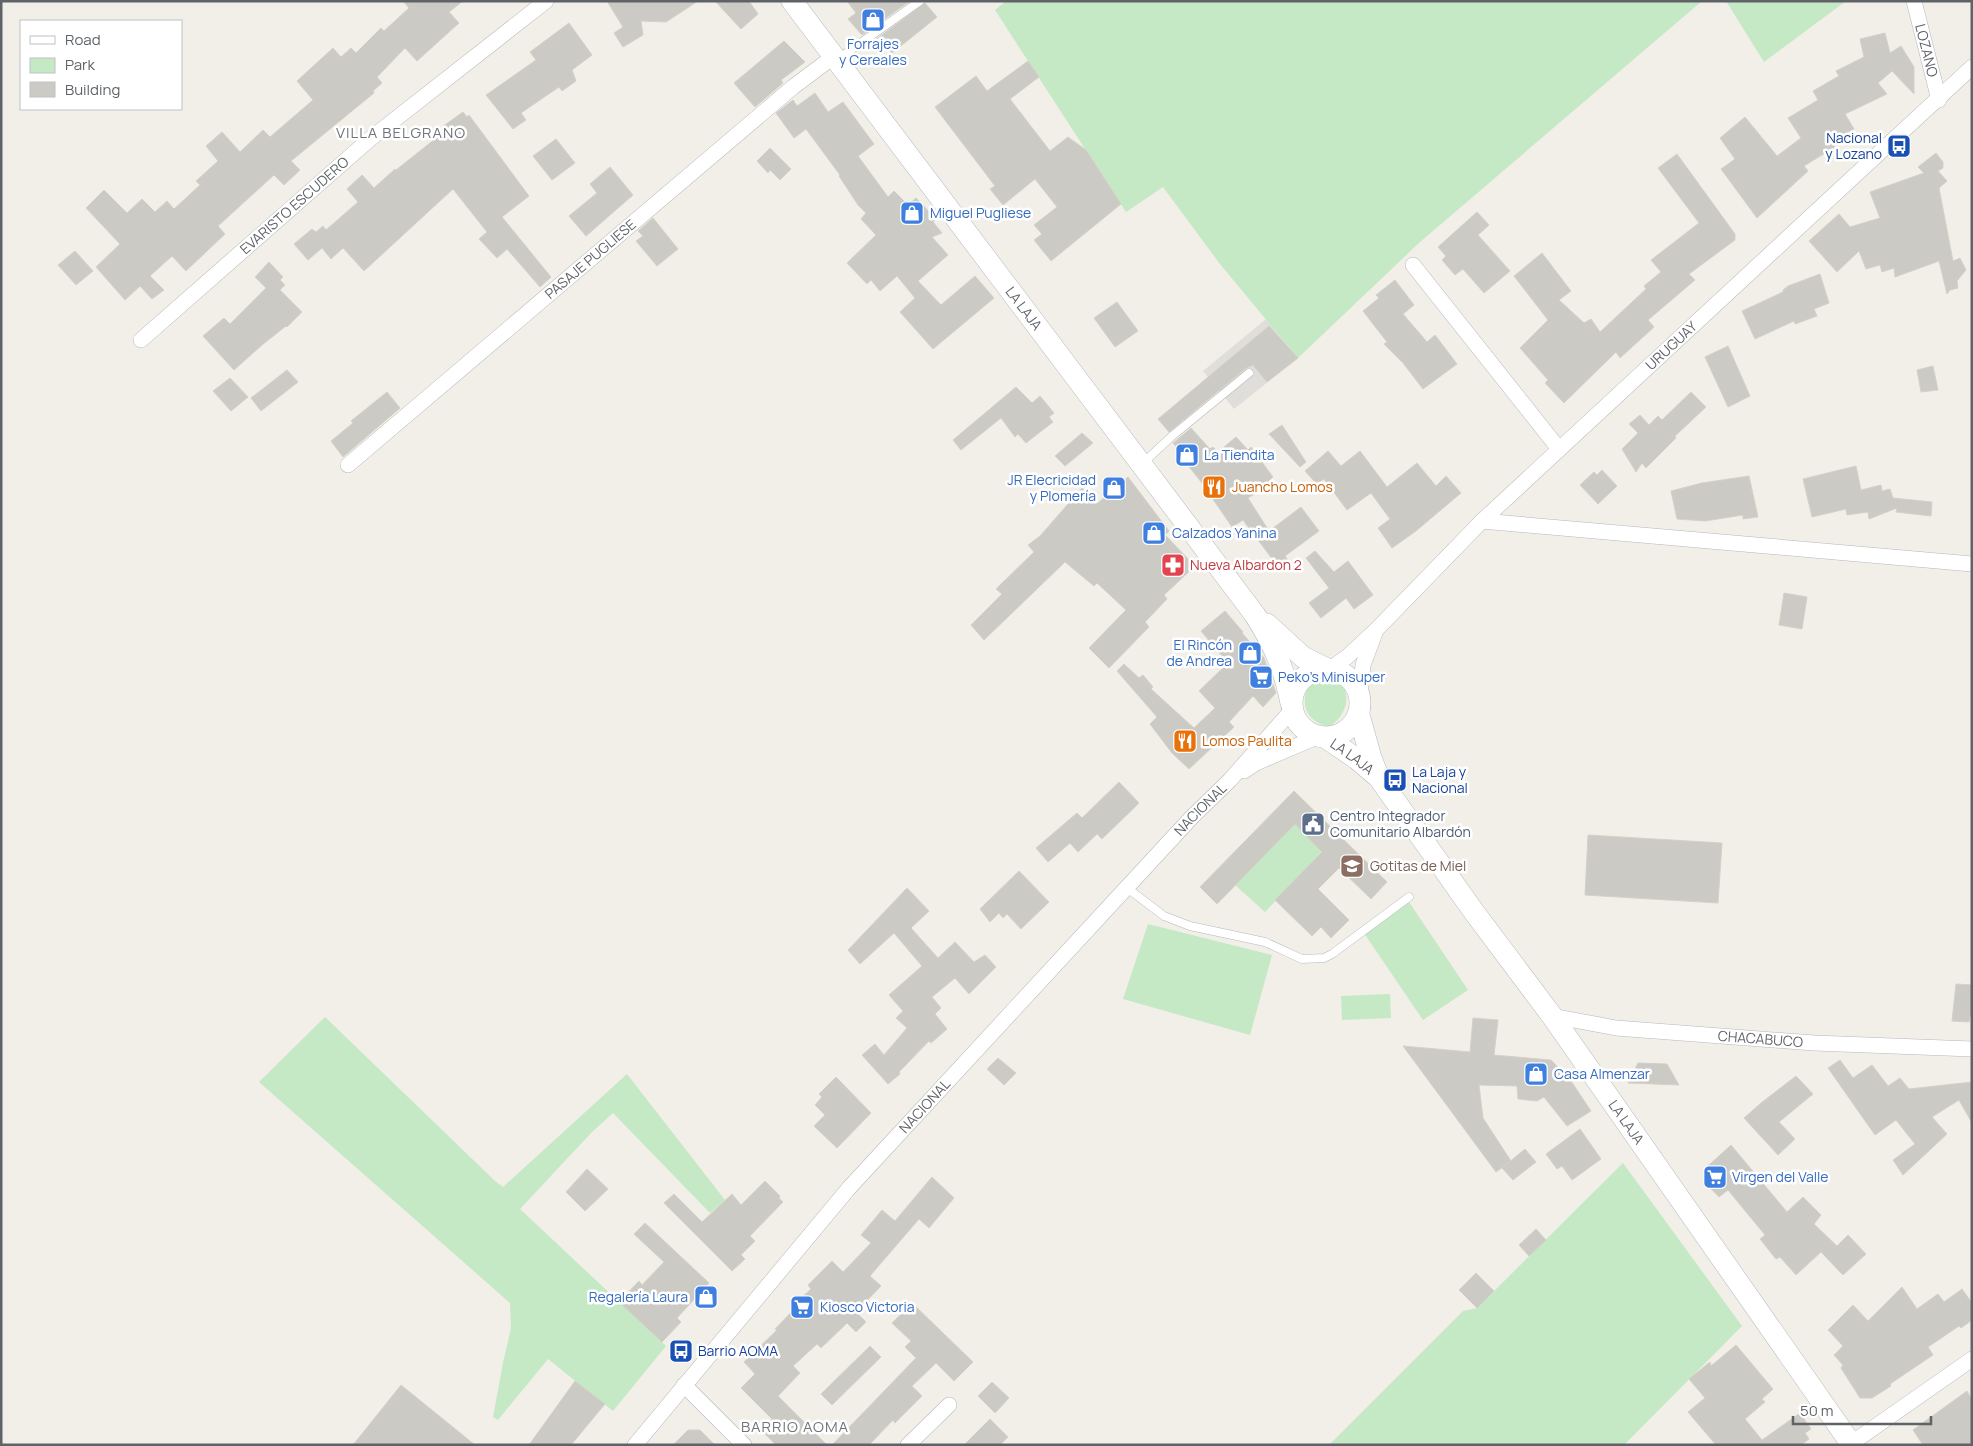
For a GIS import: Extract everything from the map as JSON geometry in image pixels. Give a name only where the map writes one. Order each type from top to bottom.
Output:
[{"type":"main road","name":"LA LAJA","points":[[792,1],[1255,615],[1274,646],[1286,676],[1291,707]]},
{"type":"main road","name":"LA LAJA","points":[[1255,615],[1303,657],[1328,668]]},
{"type":"main road","points":[[1328,668],[1344,673],[1354,682],[1359,704],[1351,727],[1340,735],[1321,738],[1301,727],[1291,707],[1295,686],[1308,673],[1328,668]]},
{"type":"main road","name":"LA LAJA","points":[[1359,704],[1371,758],[1379,778],[1474,912],[1552,1016],[1850,1444]]},
{"type":"main road","name":"LA LAJA","points":[[1321,738],[1357,759],[1379,778]]},
{"type":"street","name":"EVARISTO ESCUDERO","points":[[141,340],[370,139],[546,1]]},
{"type":"street","name":"LOZANO","points":[[1914,1],[1939,100]]},
{"type":"street","name":"PASAJE PUGLIESE","points":[[348,465],[793,87],[835,59]]},
{"type":"street","name":"URUGUAY","points":[[1328,668],[1347,656],[1376,630],[1482,521],[1939,100],[1972,67]]},
{"type":"street","points":[[1413,265],[1559,449]]},
{"type":"street","points":[[1482,521],[1972,564]]},
{"type":"street","name":"URUGUAY","points":[[1359,704],[1364,665],[1376,630]]},
{"type":"street","name":"NACIONAL","points":[[636,1445],[849,1188],[1191,818],[1230,780],[1291,707]]},
{"type":"street","name":"NACIONAL","points":[[1230,780],[1256,763],[1321,738]]},
{"type":"street","name":"CHACABUCO","points":[[1552,1016],[1616,1028],[1814,1043],[1972,1049]]},
{"type":"street","points":[[1850,1444],[1972,1359]]},
{"type":"street","points":[[684,1385],[744,1445]]},
{"type":"street","points":[[908,1445],[949,1405]]},
{"type":"lane","points":[[835,59],[920,1]]},
{"type":"lane","points":[[1142,464],[1172,436],[1249,373]]},
{"type":"lane","points":[[1127,888],[1164,916],[1190,926],[1265,942],[1302,959],[1314,960],[1332,954],[1410,897]]},
{"type":"shaded area","points":[[1266,319],[1298,358],[1234,409],[1203,371]]},
{"type":"green space","points":[[1006,1],[1702,1],[1420,242],[1298,358],[1220,264],[1163,187],[1126,212],[995,10]]},
{"type":"green space","points":[[1726,1],[1846,1],[1764,62]]},
{"type":"green space","points":[[1332,673],[1343,686],[1346,693],[1346,701],[1341,715],[1329,727],[1320,724],[1308,714],[1305,700],[1313,676]]},
{"type":"green space","points":[[1295,824],[1322,851],[1265,912],[1235,885]]},
{"type":"green space","points":[[1409,902],[1468,990],[1423,1020],[1364,933]]},
{"type":"green space","points":[[1148,924],[1272,955],[1250,1035],[1123,999]]},
{"type":"green space","points":[[1390,994],[1391,1018],[1342,1020],[1341,996]]},
{"type":"green space","points":[[325,1017],[503,1187],[627,1074],[725,1200],[710,1213],[613,1113],[592,1132],[520,1209],[666,1346],[613,1411],[548,1359],[498,1420],[493,1417],[511,1328],[510,1303],[259,1082]]},
{"type":"green space","points":[[1623,1163],[1742,1326],[1624,1445],[1329,1445],[1463,1311],[1477,1308]]},
{"type":"building","points":[[403,1],[463,1],[449,12],[459,23],[417,61],[405,48],[377,77],[382,83],[373,91],[374,93],[291,161],[300,170],[284,185],[274,175],[218,226],[225,234],[186,271],[172,256],[150,276],[164,290],[152,299],[140,286],[125,300],[96,267],[120,244],[86,208],[104,190],[127,213],[142,199],[155,212],[167,201],[174,209],[200,185],[196,181],[218,161],[206,146],[222,132],[240,152],[263,130],[270,137],[313,100],[297,81],[333,48],[341,57],[351,48],[356,53],[381,28],[384,31],[409,8]]},
{"type":"building","points":[[607,1],[698,1],[666,22],[641,21],[643,35],[623,47],[614,33],[623,27]]},
{"type":"building","points":[[715,1],[749,1],[758,14],[741,29]]},
{"type":"building","points":[[847,1],[910,1],[862,35],[848,19],[856,13]]},
{"type":"building","points":[[925,3],[937,17],[892,53],[888,48],[880,54],[871,43]]},
{"type":"building","points":[[569,23],[592,55],[572,70],[576,81],[562,91],[559,87],[521,113],[526,120],[513,129],[486,95],[536,60],[530,52]]},
{"type":"building","points":[[1885,33],[1890,53],[1901,46],[1914,67],[1914,94],[1892,71],[1878,83],[1887,94],[1845,114],[1854,129],[1831,141],[1835,147],[1804,166],[1808,171],[1757,218],[1721,169],[1735,159],[1720,138],[1745,117],[1777,156],[1801,138],[1788,118],[1818,100],[1813,91],[1839,76],[1836,71],[1864,57],[1860,39]]},
{"type":"building","points":[[784,41],[805,62],[781,80],[783,83],[755,107],[734,83]]},
{"type":"building","points":[[1028,61],[1039,77],[1010,99],[1050,151],[1068,137],[1086,150],[1121,204],[1051,261],[1034,240],[1042,234],[1034,225],[1057,207],[1035,179],[1003,205],[990,189],[995,186],[935,107],[976,76],[987,91]]},
{"type":"building","points":[[815,93],[828,112],[843,102],[874,144],[858,156],[888,197],[894,191],[908,205],[916,198],[936,219],[933,222],[942,233],[932,237],[948,255],[918,281],[941,305],[975,276],[994,298],[933,349],[900,312],[915,298],[897,276],[880,291],[871,280],[867,284],[847,263],[876,235],[861,219],[866,213],[858,205],[840,175],[806,129],[794,138],[776,113],[793,100],[797,106]]},
{"type":"building","points":[[463,112],[467,117],[469,115],[529,196],[502,217],[551,277],[540,287],[507,249],[497,258],[479,239],[487,232],[453,189],[364,271],[343,248],[331,259],[322,248],[308,260],[294,244],[312,229],[316,232],[323,226],[326,230],[358,202],[347,189],[362,175],[374,188],[395,169],[445,131],[442,127]]},
{"type":"building","points":[[556,139],[575,163],[552,180],[533,156]]},
{"type":"building","points":[[770,148],[791,169],[780,180],[770,170],[768,173],[757,161]]},
{"type":"building","points":[[1936,153],[1943,162],[1943,168],[1938,171],[1947,181],[1939,188],[1953,261],[1960,258],[1966,270],[1957,281],[1958,288],[1950,290],[1947,294],[1939,261],[1895,277],[1894,268],[1882,272],[1880,265],[1866,269],[1859,251],[1837,272],[1809,241],[1839,214],[1850,227],[1880,218],[1870,192],[1924,173],[1918,167]]},
{"type":"building","points":[[1677,154],[1735,234],[1735,240],[1689,274],[1695,280],[1648,320],[1654,327],[1620,358],[1616,352],[1564,403],[1545,383],[1548,380],[1520,348],[1548,320],[1514,276],[1542,253],[1571,291],[1559,300],[1584,323],[1591,319],[1600,332],[1646,289],[1644,286],[1661,272],[1651,260],[1699,223],[1658,168]]},
{"type":"building","points":[[610,167],[633,195],[586,236],[569,216],[597,193],[590,184]]},
{"type":"building","points":[[1477,212],[1489,225],[1478,235],[1510,271],[1484,293],[1463,269],[1455,275],[1442,260],[1446,256],[1438,247]]},
{"type":"building","points":[[653,218],[678,249],[657,266],[636,241],[643,236],[638,231]]},
{"type":"building","points":[[75,251],[93,271],[76,285],[58,265]]},
{"type":"building","points":[[269,262],[283,277],[280,280],[285,285],[280,290],[302,312],[287,327],[262,345],[234,370],[203,336],[224,318],[230,324],[266,288],[255,277]]},
{"type":"building","points":[[1820,274],[1829,303],[1814,309],[1817,316],[1795,324],[1794,321],[1755,339],[1742,311],[1783,292],[1788,286]]},
{"type":"building","points":[[1395,280],[1414,305],[1403,314],[1427,342],[1435,335],[1457,364],[1423,389],[1403,363],[1384,344],[1387,342],[1363,311],[1379,298],[1376,295]]},
{"type":"building","points":[[1117,302],[1138,331],[1115,347],[1094,318]]},
{"type":"building","points":[[1269,326],[1298,358],[1267,382],[1253,365],[1246,368],[1169,432],[1158,419]]},
{"type":"building","points":[[1728,346],[1750,396],[1728,407],[1705,357]]},
{"type":"building","points":[[1933,366],[1938,390],[1921,392],[1917,370]]},
{"type":"building","points":[[287,370],[298,382],[261,411],[251,398]]},
{"type":"building","points":[[230,378],[248,397],[231,411],[213,391]]},
{"type":"building","points":[[1016,387],[1032,403],[1040,396],[1054,413],[1049,417],[1053,422],[1026,443],[1018,434],[1015,437],[1001,418],[961,450],[953,440]]},
{"type":"building","points":[[387,392],[400,408],[343,457],[331,441],[353,423],[351,421]]},
{"type":"building","points":[[1691,392],[1706,407],[1675,436],[1676,438],[1646,468],[1642,463],[1636,472],[1622,449],[1638,433],[1629,424],[1640,415],[1649,425],[1658,416],[1662,420]]},
{"type":"building","points":[[1282,425],[1306,462],[1300,467],[1269,434]]},
{"type":"building","points":[[1191,428],[1210,449],[1213,447],[1218,452],[1236,437],[1248,450],[1251,447],[1273,477],[1258,492],[1248,498],[1269,531],[1301,507],[1319,531],[1285,556],[1291,565],[1282,572],[1243,520],[1232,527],[1202,483],[1178,453],[1180,451],[1173,443]]},
{"type":"building","points":[[1082,433],[1093,443],[1065,466],[1055,456]]},
{"type":"building","points":[[1328,451],[1341,466],[1360,451],[1387,487],[1417,463],[1436,486],[1446,476],[1461,493],[1416,531],[1392,548],[1378,528],[1390,519],[1371,493],[1347,510],[1324,479],[1320,482],[1315,482],[1305,471]]},
{"type":"building","points":[[1856,466],[1861,490],[1881,485],[1882,491],[1890,489],[1893,498],[1932,502],[1931,516],[1896,512],[1897,508],[1869,519],[1868,512],[1847,515],[1846,509],[1812,517],[1803,479]]},
{"type":"building","points":[[1602,470],[1617,486],[1598,504],[1580,485],[1594,472],[1597,475]]},
{"type":"building","points":[[1749,476],[1758,517],[1743,519],[1743,515],[1705,521],[1677,519],[1671,491],[1702,483]]},
{"type":"building","points":[[1128,477],[1169,531],[1165,535],[1195,566],[1164,595],[1167,599],[1145,622],[1149,627],[1109,668],[1089,648],[1126,610],[1097,583],[1094,586],[1065,562],[984,640],[971,625],[1002,594],[996,589],[1034,552],[1028,545],[1040,536],[1082,488],[1098,503]]},
{"type":"building","points":[[1315,551],[1334,572],[1348,561],[1373,595],[1354,609],[1346,598],[1321,618],[1309,603],[1329,588],[1306,558]]},
{"type":"building","points":[[1784,593],[1807,597],[1802,629],[1779,625]]},
{"type":"building","points":[[1225,611],[1264,658],[1276,693],[1263,707],[1253,696],[1229,722],[1234,727],[1189,769],[1172,753],[1150,724],[1157,717],[1117,671],[1124,664],[1139,678],[1143,675],[1153,687],[1151,689],[1194,728],[1215,708],[1199,691],[1228,663],[1201,631]]},
{"type":"building","points":[[1119,782],[1139,803],[1102,839],[1097,834],[1078,852],[1070,843],[1048,862],[1036,848],[1077,813],[1082,818]]},
{"type":"building","points":[[1294,791],[1387,882],[1371,899],[1339,868],[1318,889],[1349,920],[1331,938],[1321,927],[1312,936],[1275,900],[1322,852],[1295,824],[1217,904],[1200,887]]},
{"type":"building","points":[[1588,835],[1722,843],[1718,903],[1585,895]]},
{"type":"building","points":[[1019,871],[1049,902],[1021,929],[1007,914],[1003,918],[999,913],[990,922],[980,909]]},
{"type":"building","points":[[907,888],[929,911],[911,928],[938,958],[955,942],[974,962],[985,955],[996,967],[969,994],[955,978],[932,997],[941,1008],[935,1014],[947,1029],[931,1043],[929,1041],[899,1072],[900,1074],[888,1084],[862,1055],[875,1044],[884,1055],[907,1028],[896,1018],[903,1011],[889,995],[922,966],[894,933],[860,964],[848,950]]},
{"type":"building","points":[[1956,984],[1972,985],[1972,1016],[1970,1016],[1969,1022],[1952,1021]]},
{"type":"building","points":[[1473,1018],[1498,1020],[1494,1055],[1551,1060],[1571,1081],[1591,1111],[1567,1126],[1544,1097],[1537,1101],[1518,1099],[1517,1086],[1479,1085],[1483,1118],[1511,1161],[1496,1172],[1403,1046],[1470,1052]]},
{"type":"building","points":[[998,1058],[1016,1073],[1004,1085],[987,1069]]},
{"type":"building","points":[[1840,1060],[1853,1078],[1872,1065],[1888,1086],[1900,1078],[1909,1089],[1972,1082],[1972,1123],[1959,1100],[1932,1117],[1947,1134],[1903,1175],[1893,1160],[1915,1144],[1896,1120],[1875,1135],[1828,1068]]},
{"type":"building","points":[[1638,1063],[1667,1064],[1679,1085],[1628,1083]]},
{"type":"building","points":[[1796,1076],[1813,1094],[1779,1122],[1795,1139],[1778,1155],[1744,1118]]},
{"type":"building","points":[[836,1077],[871,1113],[837,1148],[814,1126],[825,1115],[815,1105],[822,1097],[819,1094]]},
{"type":"building","points":[[1580,1129],[1601,1159],[1572,1180],[1562,1166],[1557,1169],[1546,1154]]},
{"type":"building","points":[[1731,1145],[1787,1212],[1803,1197],[1821,1215],[1814,1224],[1837,1246],[1848,1235],[1866,1254],[1843,1275],[1821,1252],[1796,1275],[1780,1257],[1776,1259],[1760,1239],[1765,1235],[1728,1190],[1719,1197],[1703,1180],[1714,1170],[1709,1165]]},
{"type":"building","points":[[1525,1149],[1536,1162],[1513,1180],[1502,1168]]},
{"type":"building","points":[[587,1169],[608,1189],[585,1211],[566,1192]]},
{"type":"building","points":[[932,1177],[954,1198],[929,1228],[919,1219],[870,1276],[881,1286],[856,1312],[866,1322],[856,1332],[847,1323],[821,1348],[817,1344],[793,1366],[800,1373],[778,1396],[827,1445],[776,1445],[761,1430],[772,1419],[741,1388],[755,1374],[744,1362],[777,1330],[775,1329],[811,1289],[808,1285],[832,1261],[843,1272],[871,1243],[861,1235],[882,1210],[895,1221]]},
{"type":"building","points":[[765,1181],[780,1196],[779,1198],[783,1202],[750,1236],[755,1241],[741,1255],[745,1259],[732,1271],[664,1203],[674,1194],[702,1222],[732,1194],[741,1205]]},
{"type":"building","points":[[645,1223],[709,1283],[677,1318],[681,1322],[662,1342],[619,1302],[639,1281],[642,1285],[664,1262],[634,1234]]},
{"type":"building","points":[[1536,1229],[1546,1240],[1529,1256],[1519,1245]]},
{"type":"building","points":[[1476,1273],[1494,1291],[1477,1308],[1459,1290]]},
{"type":"building","points":[[1902,1287],[1917,1309],[1938,1294],[1944,1302],[1962,1289],[1972,1303],[1972,1320],[1961,1328],[1959,1326],[1928,1347],[1933,1355],[1890,1384],[1891,1386],[1872,1398],[1860,1398],[1841,1368],[1843,1365],[1834,1355],[1843,1346],[1828,1330],[1853,1305],[1868,1321]]},
{"type":"building","points":[[912,1303],[973,1362],[954,1381],[936,1363],[912,1386],[922,1396],[895,1423],[893,1420],[869,1445],[832,1445],[916,1358],[905,1347],[911,1341],[892,1323]]},
{"type":"building","points":[[1736,1345],[1773,1389],[1762,1399],[1765,1402],[1745,1419],[1762,1440],[1800,1413],[1811,1429],[1805,1433],[1809,1439],[1801,1445],[1716,1445],[1688,1412],[1705,1398],[1689,1379],[1710,1362],[1711,1366]]},
{"type":"building","points":[[870,1346],[881,1357],[832,1405],[821,1394]]},
{"type":"building","points":[[575,1381],[605,1404],[571,1445],[529,1445]]},
{"type":"building","points":[[992,1382],[1009,1398],[995,1413],[978,1396]]},
{"type":"building","points":[[401,1385],[475,1445],[353,1445]]},
{"type":"building","points":[[1967,1391],[1972,1400],[1972,1445],[1923,1445],[1913,1430]]},
{"type":"building","points":[[990,1419],[1008,1437],[1000,1445],[964,1445]]},
{"type":"building","points":[[688,1430],[700,1430],[715,1445],[673,1445]]},
{"type":"place","name":"Forrajes y Cereales","points":[[873,20]]},
{"type":"place","name":"Nacional y Lozano","points":[[1899,146]]},
{"type":"place","name":"Miguel Pugliese","points":[[912,213]]},
{"type":"place","name":"La Tiendita","points":[[1187,455]]},
{"type":"place","name":"Juancho Lomos","points":[[1214,487]]},
{"type":"place","name":"JR Elecricidad y Plomería","points":[[1114,488]]},
{"type":"place","name":"Calzados Yanina","points":[[1154,533]]},
{"type":"place","name":"Nueva Albardon 2","points":[[1173,565]]},
{"type":"place","name":"El Rincón de Andrea","points":[[1250,653]]},
{"type":"place","name":"Peko's Minisuper","points":[[1261,677]]},
{"type":"place","name":"Lomos Paulita","points":[[1185,741]]},
{"type":"place","name":"La Laja y Nacional","points":[[1395,780]]},
{"type":"place","name":"Centro Integrador Comunitario Albardón","points":[[1313,824]]},
{"type":"place","name":"Gotitas de Miel","points":[[1352,866]]},
{"type":"place","name":"Casa Almenzar","points":[[1536,1074]]},
{"type":"place","name":"Virgen del Valle","points":[[1715,1177]]},
{"type":"place","name":"Regalería Laura","points":[[706,1297]]},
{"type":"place","name":"Kiosco Victoria","points":[[802,1307]]},
{"type":"place","name":"Barrio AOMA","points":[[681,1351]]},
{"type":"district","name":"VILLA BELGRANO","points":[[401,133]]},
{"type":"district","name":"BARRIO AOMA","points":[[795,1427]]}]
